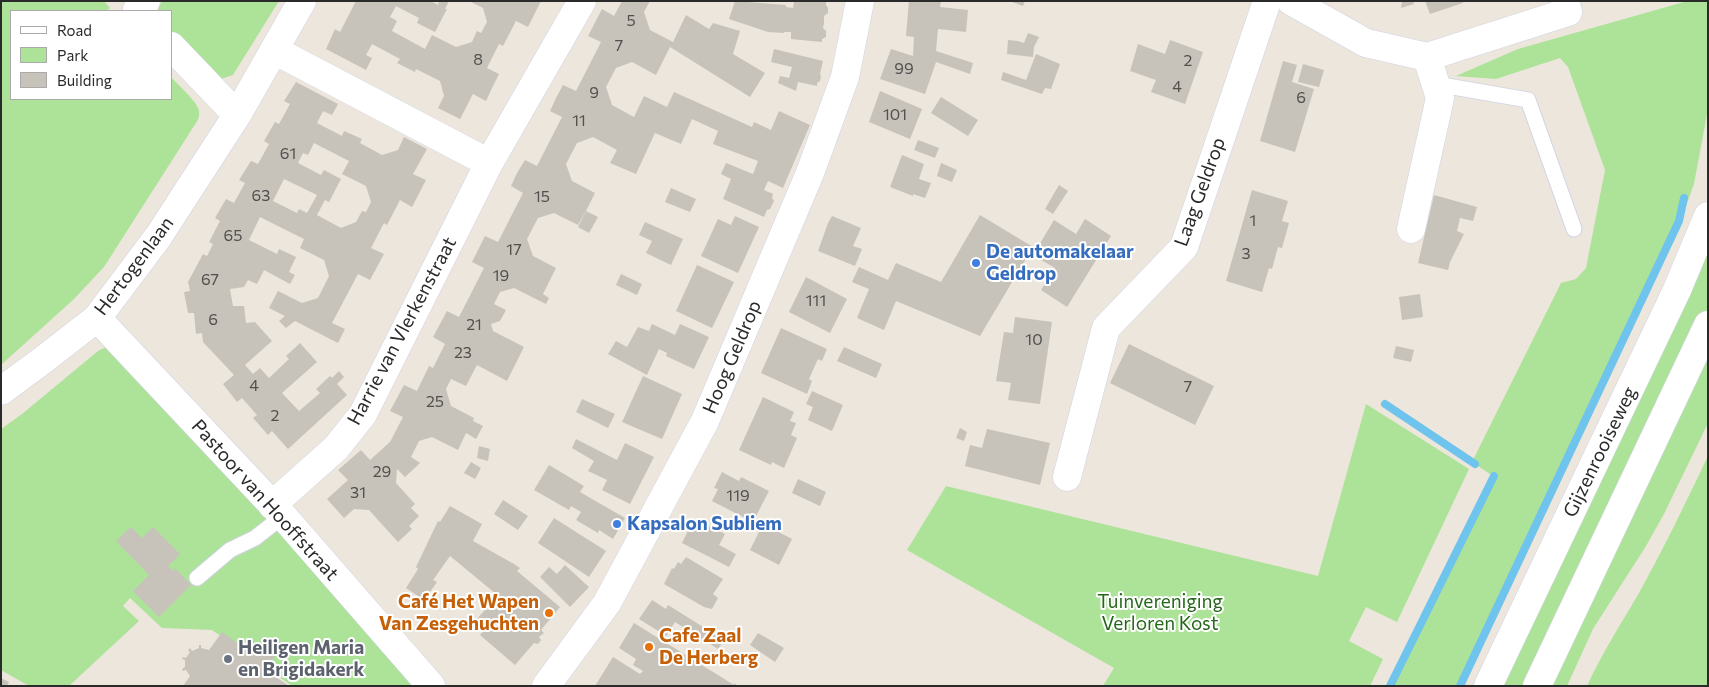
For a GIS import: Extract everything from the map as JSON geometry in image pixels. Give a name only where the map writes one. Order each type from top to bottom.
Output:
[{"type":"street","points":[[137,10],[146,1]]},
{"type":"street","name":"Hertogenlaan","points":[[1,391],[97,318],[158,237],[237,115],[302,1]]},
{"type":"street","name":"Harrie van Vlerkenstraat","points":[[278,510],[336,448],[363,414],[489,163],[582,1]]},
{"type":"street","name":"Hoog Geldrop","points":[[546,686],[607,603],[705,421],[810,173],[845,77],[860,1]]},
{"type":"street","name":"Laag Geldrop","points":[[1067,477],[1106,328],[1184,247],[1267,1]]},
{"type":"street","points":[[1291,1],[1366,43],[1427,57],[1567,7]]},
{"type":"street","points":[[172,47],[237,115]]},
{"type":"street","points":[[274,50],[489,163]]},
{"type":"street","points":[[1411,229],[1440,98],[1427,57]]},
{"type":"street","name":"Gijzenrooiseweg","points":[[1488,686],[1677,290],[1708,216]]},
{"type":"street","name":"Pastoor van Hooffstraat","points":[[97,318],[278,510],[430,686]]},
{"type":"street","points":[[1537,686],[1708,325]]},
{"type":"lane","points":[[1436,84],[1528,100],[1574,229]]},
{"type":"lane","points":[[197,578],[230,550],[255,538],[278,510]]},
{"type":"green space","points":[[1,1],[104,1],[110,8],[107,10],[10,10],[10,100],[172,100],[172,78],[198,107],[199,117],[104,267],[74,299],[1,365]]},
{"type":"green space","points":[[163,1],[279,1],[233,75],[221,79],[210,74],[172,31],[172,10],[158,10],[159,5]]},
{"type":"green space","points":[[1708,1],[1708,109],[1694,184],[1679,225],[1655,280],[1463,686],[1392,686],[1493,476],[1472,462],[1561,283],[1576,279],[1586,268],[1605,170],[1568,67],[1560,58],[1496,79],[1456,76],[1518,49],[1684,2]]},
{"type":"green space","points":[[1708,238],[1708,310],[1527,686],[1498,686]]},
{"type":"green space","points":[[1708,344],[1708,423],[1664,514],[1593,629],[1567,686],[1546,686]]},
{"type":"green space","points":[[104,348],[114,348],[417,686],[292,686],[212,630],[162,628],[130,598],[123,606],[139,621],[69,686],[29,686],[1,670],[1,429]]},
{"type":"green space","name":"Tuinvereniging Verloren Kost","points":[[1366,404],[1469,469],[1397,622],[1366,607],[1349,641],[1383,659],[1370,686],[1103,686],[1114,668],[907,550],[946,486],[1318,576]]},
{"type":"green space","points":[[1708,456],[1708,686],[1587,686],[1605,650],[1657,559]]},
{"type":"building","points":[[356,1],[431,1],[438,5],[439,1],[449,1],[435,32],[417,23],[419,18],[396,6],[390,17],[397,21],[392,31],[425,49],[432,35],[456,47],[472,42],[477,31],[481,33],[487,22],[483,8],[469,1],[541,1],[528,27],[516,21],[503,46],[499,44],[487,68],[499,74],[486,101],[473,94],[460,119],[438,108],[444,96],[440,81],[416,69],[415,72],[397,63],[400,59],[372,44],[366,55],[372,58],[366,70],[326,49],[335,29],[340,32]]},
{"type":"building","points":[[622,1],[650,1],[644,12],[650,30],[673,42],[686,15],[709,29],[713,23],[740,31],[733,54],[765,73],[750,97],[670,47],[656,75],[632,62],[616,68],[606,87],[612,105],[634,117],[644,96],[667,107],[674,92],[752,127],[754,122],[771,130],[779,111],[810,125],[783,188],[768,181],[764,190],[773,194],[772,198],[774,201],[764,217],[723,199],[731,179],[721,174],[726,163],[753,174],[758,161],[713,144],[718,131],[692,119],[681,144],[655,133],[636,174],[610,163],[617,150],[593,137],[577,143],[566,164],[572,181],[595,193],[587,209],[578,225],[554,213],[538,218],[527,239],[533,256],[556,268],[543,294],[549,298],[546,304],[514,288],[500,292],[494,304],[506,310],[500,321],[491,324],[493,331],[524,347],[507,381],[477,365],[466,386],[451,379],[446,389],[451,406],[474,418],[473,421],[483,426],[476,439],[466,433],[458,450],[432,437],[419,441],[411,457],[420,463],[405,477],[397,469],[396,483],[415,504],[411,508],[419,516],[409,526],[412,529],[398,542],[369,510],[354,509],[344,518],[327,499],[348,480],[338,470],[361,450],[370,460],[390,442],[403,417],[390,411],[404,385],[417,391],[429,366],[433,368],[445,344],[433,337],[447,311],[459,317],[484,268],[472,262],[485,236],[498,242],[523,193],[511,186],[517,173],[525,160],[537,166],[562,117],[550,111],[556,98],[563,85],[576,91],[601,42],[588,36],[602,9],[614,16]]},
{"type":"building","points":[[735,1],[786,5],[786,7],[793,8],[794,1],[826,1],[828,13],[824,16],[823,28],[826,31],[826,37],[822,39],[822,42],[791,39],[791,32],[768,32],[729,19]]},
{"type":"building","points":[[909,1],[941,1],[940,7],[968,10],[966,32],[938,29],[936,51],[973,63],[970,74],[936,62],[925,94],[880,79],[891,49],[913,56],[914,37],[906,36]]},
{"type":"building","points":[[1009,1],[1025,1],[1023,6]]},
{"type":"building","points":[[1402,1],[1413,1],[1414,4],[1401,8]]},
{"type":"building","points":[[1425,1],[1463,1],[1463,3],[1430,14]]},
{"type":"building","points":[[1028,33],[1039,37],[1034,47],[1033,57],[1007,54],[1008,40],[1024,43]]},
{"type":"building","points":[[1170,40],[1203,52],[1185,104],[1151,92],[1156,80],[1130,71],[1138,44],[1165,54]]},
{"type":"building","points":[[774,49],[823,61],[820,81],[817,83],[817,86],[798,82],[796,91],[778,83],[780,76],[789,78],[792,67],[771,62]]},
{"type":"building","points":[[1036,54],[1060,64],[1051,89],[1045,88],[1042,94],[1001,80],[1003,72],[1026,80]]},
{"type":"building","points":[[1283,61],[1297,65],[1292,82],[1314,89],[1295,152],[1260,141]]},
{"type":"building","points":[[1303,64],[1324,70],[1319,87],[1298,82]]},
{"type":"building","points":[[296,82],[338,104],[332,115],[323,111],[317,123],[342,136],[344,131],[362,139],[360,143],[382,155],[398,150],[404,137],[427,149],[413,174],[426,180],[412,207],[400,200],[387,225],[384,223],[371,248],[384,254],[370,280],[358,274],[332,323],[345,329],[338,343],[295,321],[286,328],[279,321],[285,316],[269,308],[278,291],[302,303],[318,298],[329,276],[324,260],[300,248],[304,239],[260,217],[249,240],[277,254],[279,249],[296,257],[289,272],[295,275],[290,284],[264,270],[257,284],[248,280],[244,287],[230,289],[233,306],[244,306],[246,323],[255,322],[272,341],[245,365],[253,374],[260,368],[269,378],[289,359],[286,356],[300,343],[317,362],[282,393],[299,411],[320,393],[316,389],[330,376],[332,378],[339,371],[344,377],[337,384],[347,395],[288,449],[272,431],[268,435],[253,418],[257,415],[242,398],[237,402],[223,384],[234,375],[203,342],[202,333],[196,334],[194,313],[188,313],[184,292],[190,291],[188,282],[203,254],[207,256],[213,244],[209,242],[220,221],[215,218],[226,199],[234,203],[245,183],[239,180],[251,161],[258,164],[269,144],[264,141],[275,122],[279,124],[290,104],[284,101]],"holes":[[[314,143],[349,161],[342,174],[366,186],[371,202],[366,212],[362,211],[356,222],[341,228],[317,215],[325,200],[329,202],[341,179],[324,170],[321,175],[298,163],[303,153],[308,155]],[[284,179],[317,195],[307,213],[299,209],[297,213],[273,201]]]},
{"type":"building","points":[[880,91],[922,109],[910,139],[869,122]]},
{"type":"building","points":[[941,97],[978,120],[968,136],[931,113]]},
{"type":"building","points":[[918,140],[939,148],[935,158],[914,150]]},
{"type":"building","points":[[902,155],[924,164],[919,179],[931,183],[925,198],[913,194],[913,196],[890,187]]},
{"type":"building","points":[[941,163],[957,170],[952,182],[937,176]]},
{"type":"building","points":[[1059,185],[1068,191],[1053,214],[1045,209]]},
{"type":"building","points":[[671,188],[696,199],[690,212],[665,202]]},
{"type":"building","points":[[1252,190],[1288,201],[1282,221],[1289,223],[1282,248],[1278,247],[1272,269],[1269,268],[1262,292],[1226,281]]},
{"type":"building","points":[[1434,195],[1477,207],[1473,221],[1460,218],[1457,231],[1464,234],[1448,270],[1418,263]]},
{"type":"building","points":[[586,211],[598,217],[589,233],[578,227]]},
{"type":"building","points":[[980,215],[1033,247],[980,336],[896,301],[884,330],[857,318],[869,289],[852,282],[859,267],[888,280],[896,263],[941,282]]},
{"type":"building","points":[[735,216],[759,227],[738,273],[701,256],[718,219],[731,225]]},
{"type":"building","points":[[832,216],[861,228],[853,246],[862,249],[855,266],[818,251]]},
{"type":"building","points":[[1085,219],[1111,236],[1067,307],[1041,290],[1055,268],[1033,255],[1054,220],[1076,234]]},
{"type":"building","points":[[645,222],[683,239],[671,265],[646,253],[652,241],[639,235]]},
{"type":"building","points":[[697,265],[734,282],[712,328],[676,311]]},
{"type":"building","points":[[621,274],[642,284],[637,295],[616,285]]},
{"type":"building","points":[[806,277],[847,299],[830,333],[789,312]]},
{"type":"building","points":[[1420,294],[1423,317],[1402,320],[1399,297]]},
{"type":"building","points":[[1015,317],[1052,322],[1040,404],[1008,400],[1011,383],[996,381],[1004,332],[1013,333]]},
{"type":"building","points":[[652,324],[675,335],[680,324],[709,337],[694,369],[666,356],[667,353],[659,349],[647,375],[608,354],[616,341],[627,347],[638,327],[649,331]]},
{"type":"building","points":[[781,328],[827,349],[822,361],[818,359],[809,379],[812,381],[807,394],[761,373]]},
{"type":"building","points":[[1129,344],[1214,386],[1195,425],[1110,383]]},
{"type":"building","points":[[1396,346],[1414,350],[1411,362],[1393,358]]},
{"type":"building","points":[[844,347],[882,364],[876,378],[837,361]]},
{"type":"building","points":[[643,376],[682,394],[662,439],[622,422]]},
{"type":"building","points":[[812,391],[843,405],[832,431],[808,420],[813,407],[806,404]]},
{"type":"building","points":[[763,397],[794,412],[790,421],[796,423],[791,435],[797,438],[784,468],[772,462],[771,465],[739,450]]},
{"type":"building","points":[[582,399],[615,414],[608,428],[576,412]]},
{"type":"building","points":[[960,428],[967,432],[964,441],[956,438]]},
{"type":"building","points":[[987,429],[1050,443],[1040,485],[965,466],[970,445],[982,448]]},
{"type":"building","points":[[576,439],[617,460],[625,443],[654,457],[630,504],[602,490],[607,480],[588,471],[594,461],[572,448]]},
{"type":"building","points":[[479,446],[490,449],[488,461],[477,458]]},
{"type":"building","points":[[471,462],[481,468],[475,479],[464,473]]},
{"type":"building","points":[[549,465],[584,486],[580,492],[625,518],[613,539],[599,530],[598,533],[576,520],[581,512],[571,506],[569,510],[534,490]]},
{"type":"building","points":[[722,472],[739,481],[741,477],[769,491],[753,522],[712,501],[718,489],[714,488]]},
{"type":"building","points":[[798,479],[826,492],[820,506],[792,493]]},
{"type":"building","points":[[503,500],[528,516],[518,530],[494,514]]},
{"type":"building","points":[[450,506],[482,524],[473,541],[520,568],[517,571],[560,607],[541,630],[544,633],[539,637],[541,640],[538,644],[534,643],[515,665],[480,635],[487,627],[477,619],[491,603],[500,611],[507,603],[450,556],[433,580],[437,582],[430,592],[427,590],[421,598],[406,588],[418,569],[416,567],[438,521],[440,522]]},
{"type":"building","points":[[554,518],[606,551],[589,577],[538,543]]},
{"type":"building","points":[[694,519],[725,534],[719,545],[736,554],[729,567],[682,543]]},
{"type":"building","points":[[763,524],[792,539],[779,565],[750,550]]},
{"type":"building","points":[[131,527],[142,538],[153,527],[180,554],[168,566],[173,571],[175,568],[191,585],[159,617],[133,591],[149,575],[116,541]]},
{"type":"building","points":[[686,557],[723,579],[713,594],[718,598],[712,609],[704,607],[664,584],[672,568],[674,569],[678,562],[681,564]]},
{"type":"building","points":[[565,565],[589,587],[570,607],[540,577],[549,567],[557,574]]},
{"type":"building","points":[[652,600],[666,609],[668,605],[724,640],[718,649],[675,622],[666,636],[639,619]]},
{"type":"building","points":[[634,623],[738,686],[595,686],[613,657],[640,674],[643,671],[633,665],[636,659],[619,648]]},
{"type":"building","name":"Heiligen Maria en Brigidakerk","points":[[222,632],[248,651],[251,650],[253,655],[257,649],[261,652],[268,638],[281,647],[269,665],[274,670],[278,669],[279,671],[273,675],[289,686],[183,686],[190,676],[186,670],[183,671],[182,669],[185,667],[185,660],[182,659],[183,657],[186,658],[190,652],[188,650],[190,648],[192,651],[201,645],[201,648],[209,650]]},
{"type":"building","points":[[758,633],[784,648],[775,662],[750,645]]},
{"type":"building","points":[[1,678],[9,682],[7,686],[1,686]]},
{"type":"waterway","points":[[1460,686],[1679,221],[1684,198]]},
{"type":"waterway","points":[[1385,404],[1475,464]]},
{"type":"waterway","points":[[1390,686],[1494,476]]},
{"type":"place","name":"De automakelaar Geldrop","points":[[976,263]]},
{"type":"place","name":"Kapsalon Subliem","points":[[617,524]]},
{"type":"place","name":"Café Het Wapen Van Zesgehuchten","points":[[549,613]]},
{"type":"place","name":"Cafe Zaal De Herberg","points":[[649,647]]},
{"type":"place","name":"Heiligen Maria en Brigidakerk","points":[[228,659]]}]
